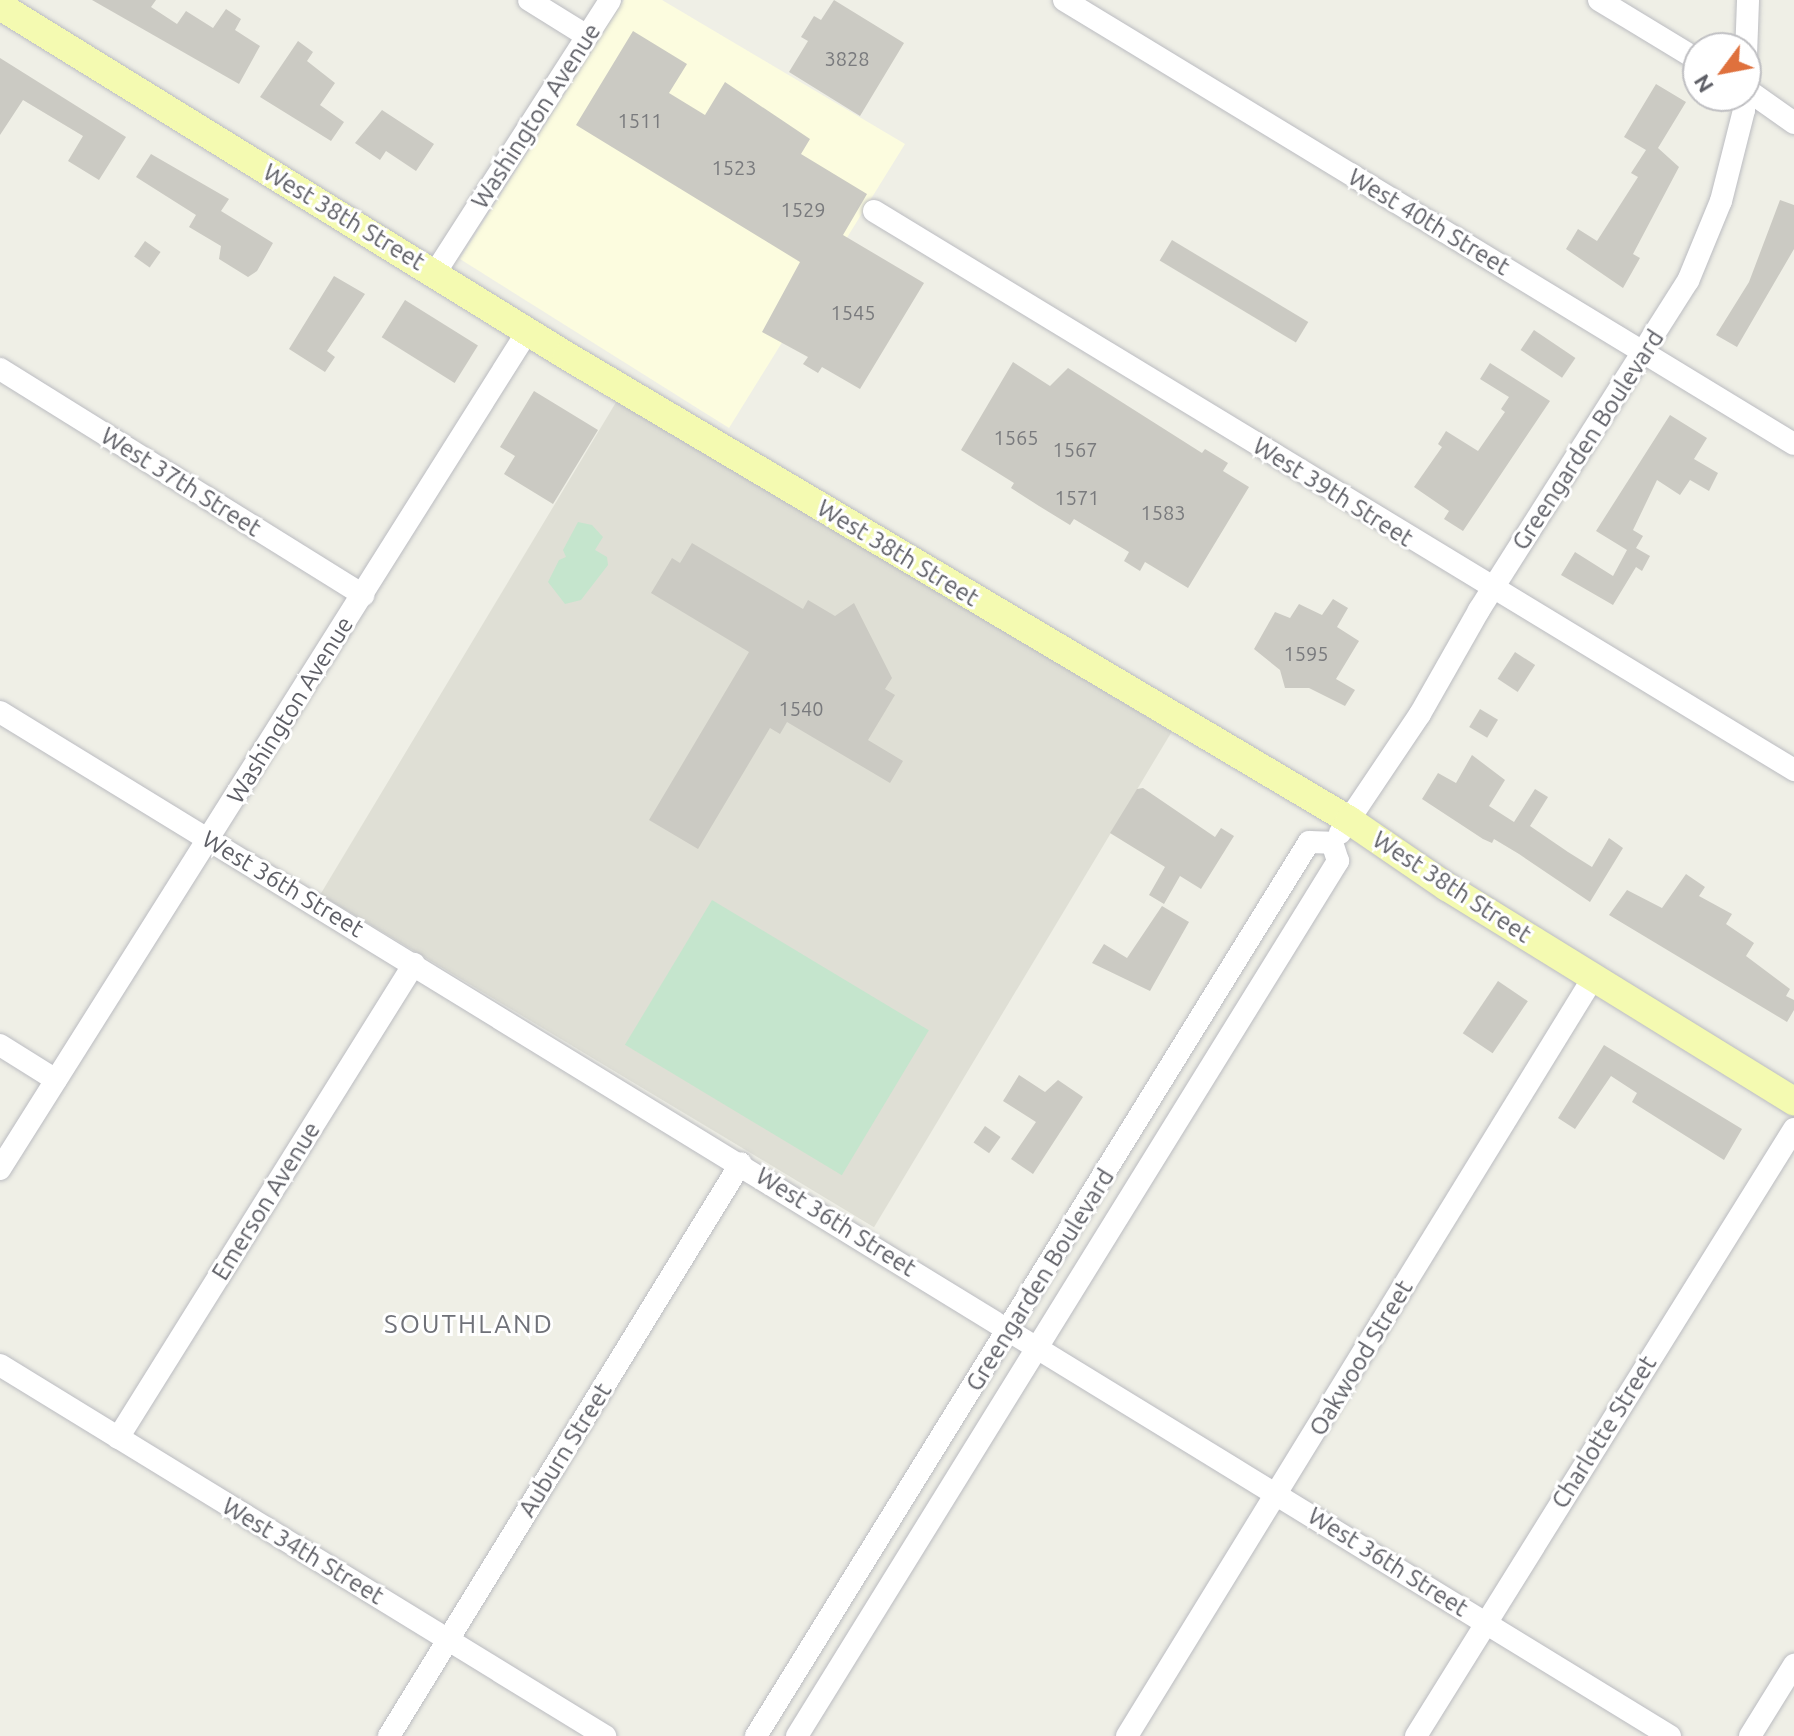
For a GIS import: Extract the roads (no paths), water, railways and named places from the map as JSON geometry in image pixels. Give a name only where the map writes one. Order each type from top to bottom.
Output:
[{"type":"main road","name":"West 38th Street","points":[[0,6],[527,332],[1349,820],[1593,978],[1794,1101]]},
{"type":"street","points":[[529,0],[587,36]]},
{"type":"street","name":"Washington Avenue","points":[[435,273],[610,0]]},
{"type":"street","name":"West 40th Street","points":[[1064,0],[1794,444]]},
{"type":"street","points":[[1599,0],[1682,50]]},
{"type":"street","name":"Greengarden Boulevard","points":[[1747,32],[1748,0]]},
{"type":"street","points":[[1762,100],[1794,123]]},
{"type":"street","name":"Greengarden Boulevard","points":[[1332,843],[1420,714],[1493,588],[1645,354],[1688,281],[1713,225],[1740,112]]},
{"type":"street","name":"West 39th Street","points":[[874,211],[1794,770]]},
{"type":"street","name":"Washington Avenue","points":[[0,1169],[527,332]]},
{"type":"street","name":"West 37th Street","points":[[0,369],[363,595]]},
{"type":"street","name":"West 36th Street","points":[[0,712],[741,1163],[1670,1736]]},
{"type":"street","name":"Greengarden Boulevard","points":[[756,1736],[1309,842],[1332,843]]},
{"type":"street","name":"Greengarden Boulevard","points":[[797,1736],[1338,861],[1332,843]]},
{"type":"street","name":"Emerson Avenue","points":[[118,1438],[414,964]]},
{"type":"street","name":"Oakwood Street","points":[[1127,1736],[1593,978]]},
{"type":"street","points":[[0,1045],[56,1080]]},
{"type":"street","name":"Charlotte Street","points":[[1416,1736],[1794,1129]]},
{"type":"street","name":"Auburn Street","points":[[389,1736],[741,1163]]},
{"type":"street","name":"West 34th Street","points":[[0,1365],[605,1736]]},
{"type":"street","points":[[1750,1736],[1794,1665]]},
{"type":"district","name":"SOUTHLAND","points":[[469,1324]]}]
